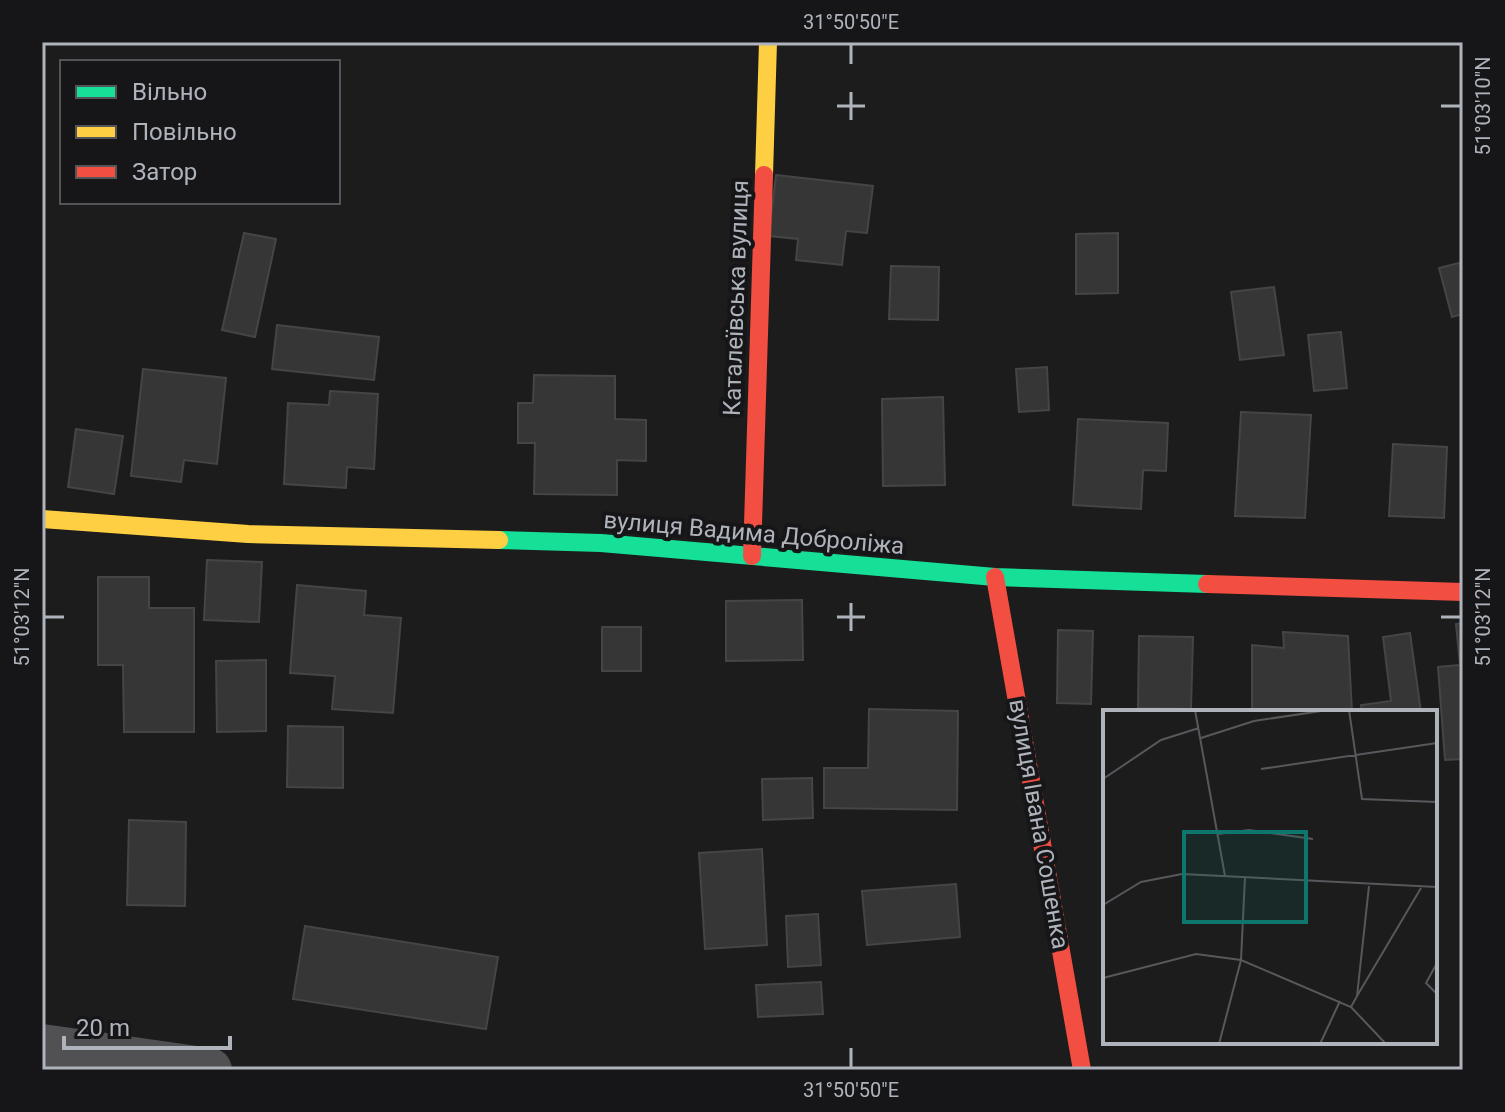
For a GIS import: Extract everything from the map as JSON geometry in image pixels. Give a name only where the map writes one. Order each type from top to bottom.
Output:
[{"type":"street","name":"Каталеївська вулиця","points":[[752,556],[768,42]]},
{"type":"street","name":"вулиця Вадима Доброліжа","points":[[42,519],[248,534],[601,543],[995,577],[1463,592]]},
{"type":"street","name":"вулиця Івана Сошенка","points":[[995,577],[1082,1070]]},
{"type":"street","points":[[42,1046],[210,1070]]},
{"type":"building","points":[[776,175],[873,186],[867,233],[846,231],[842,265],[796,260],[798,239],[769,236]]},
{"type":"building","points":[[244,233],[276,239],[255,337],[222,330]]},
{"type":"building","points":[[1118,233],[1118,293],[1076,294],[1076,234]]},
{"type":"building","points":[[1463,262],[1463,314],[1452,317],[1439,268]]},
{"type":"building","points":[[891,266],[939,267],[938,320],[889,319]]},
{"type":"building","points":[[1274,287],[1284,355],[1240,360],[1231,292]]},
{"type":"building","points":[[277,325],[379,337],[374,380],[272,369]]},
{"type":"building","points":[[1341,332],[1347,388],[1314,391],[1308,335]]},
{"type":"building","points":[[1047,367],[1049,410],[1019,412],[1016,369]]},
{"type":"building","points":[[143,369],[226,378],[217,464],[184,460],[181,482],[131,476]]},
{"type":"building","points":[[534,375],[615,376],[615,419],[646,420],[646,461],[617,460],[617,495],[534,494],[535,443],[518,443],[518,403],[533,403]]},
{"type":"building","points":[[330,391],[378,394],[374,469],[347,467],[346,488],[284,484],[288,403],[329,405]]},
{"type":"building","points":[[943,397],[945,485],[883,486],[882,399]]},
{"type":"building","points":[[1241,412],[1311,415],[1305,518],[1235,516]]},
{"type":"building","points":[[1078,419],[1168,423],[1166,471],[1143,470],[1141,509],[1073,505]]},
{"type":"building","points":[[76,429],[123,436],[114,494],[68,487]]},
{"type":"building","points":[[1393,444],[1447,447],[1444,518],[1389,516]]},
{"type":"building","points":[[207,560],[262,562],[259,622],[204,620]]},
{"type":"building","points":[[98,577],[149,577],[149,608],[194,608],[194,732],[124,732],[123,665],[98,665]]},
{"type":"building","points":[[297,585],[366,591],[364,615],[401,618],[393,713],[332,709],[335,676],[290,673]]},
{"type":"building","points":[[802,600],[803,660],[726,661],[726,601]]},
{"type":"building","points":[[1463,623],[1463,759],[1445,760],[1438,667],[1460,665],[1456,624]]},
{"type":"building","points":[[602,627],[641,627],[641,671],[602,671]]},
{"type":"building","points":[[1058,630],[1093,631],[1091,704],[1057,703]]},
{"type":"building","points":[[1283,632],[1348,636],[1352,710],[1252,710],[1252,645],[1284,648]]},
{"type":"building","points":[[1410,633],[1421,710],[1362,710],[1361,705],[1391,701],[1383,637]]},
{"type":"building","points":[[1139,636],[1193,637],[1191,709],[1138,708]]},
{"type":"building","points":[[266,660],[266,731],[217,732],[216,661]]},
{"type":"building","points":[[869,709],[958,711],[957,810],[824,808],[824,768],[868,768]]},
{"type":"building","points":[[288,726],[343,727],[343,788],[287,787]]},
{"type":"building","points":[[812,778],[813,818],[763,820],[762,779]]},
{"type":"building","points":[[129,820],[186,822],[185,906],[127,905]]},
{"type":"building","points":[[762,849],[767,945],[705,949],[699,853]]},
{"type":"building","points":[[956,884],[960,937],[867,945],[862,891]]},
{"type":"building","points":[[818,914],[821,965],[788,967],[786,916]]},
{"type":"building","points":[[305,926],[498,957],[486,1029],[293,999]]},
{"type":"building","points":[[821,982],[823,1014],[758,1017],[756,985]]},
{"type":"traffic: fast","points":[[499,540],[601,543],[995,577],[1207,584]]},
{"type":"traffic: slow","points":[[764,175],[768,42]]},
{"type":"traffic: slow","points":[[42,519],[248,534],[499,540]]},
{"type":"traffic: jam","points":[[752,556],[764,175]]},
{"type":"traffic: jam","points":[[995,577],[1082,1070]]},
{"type":"traffic: jam","points":[[1207,584],[1463,592]]}]
